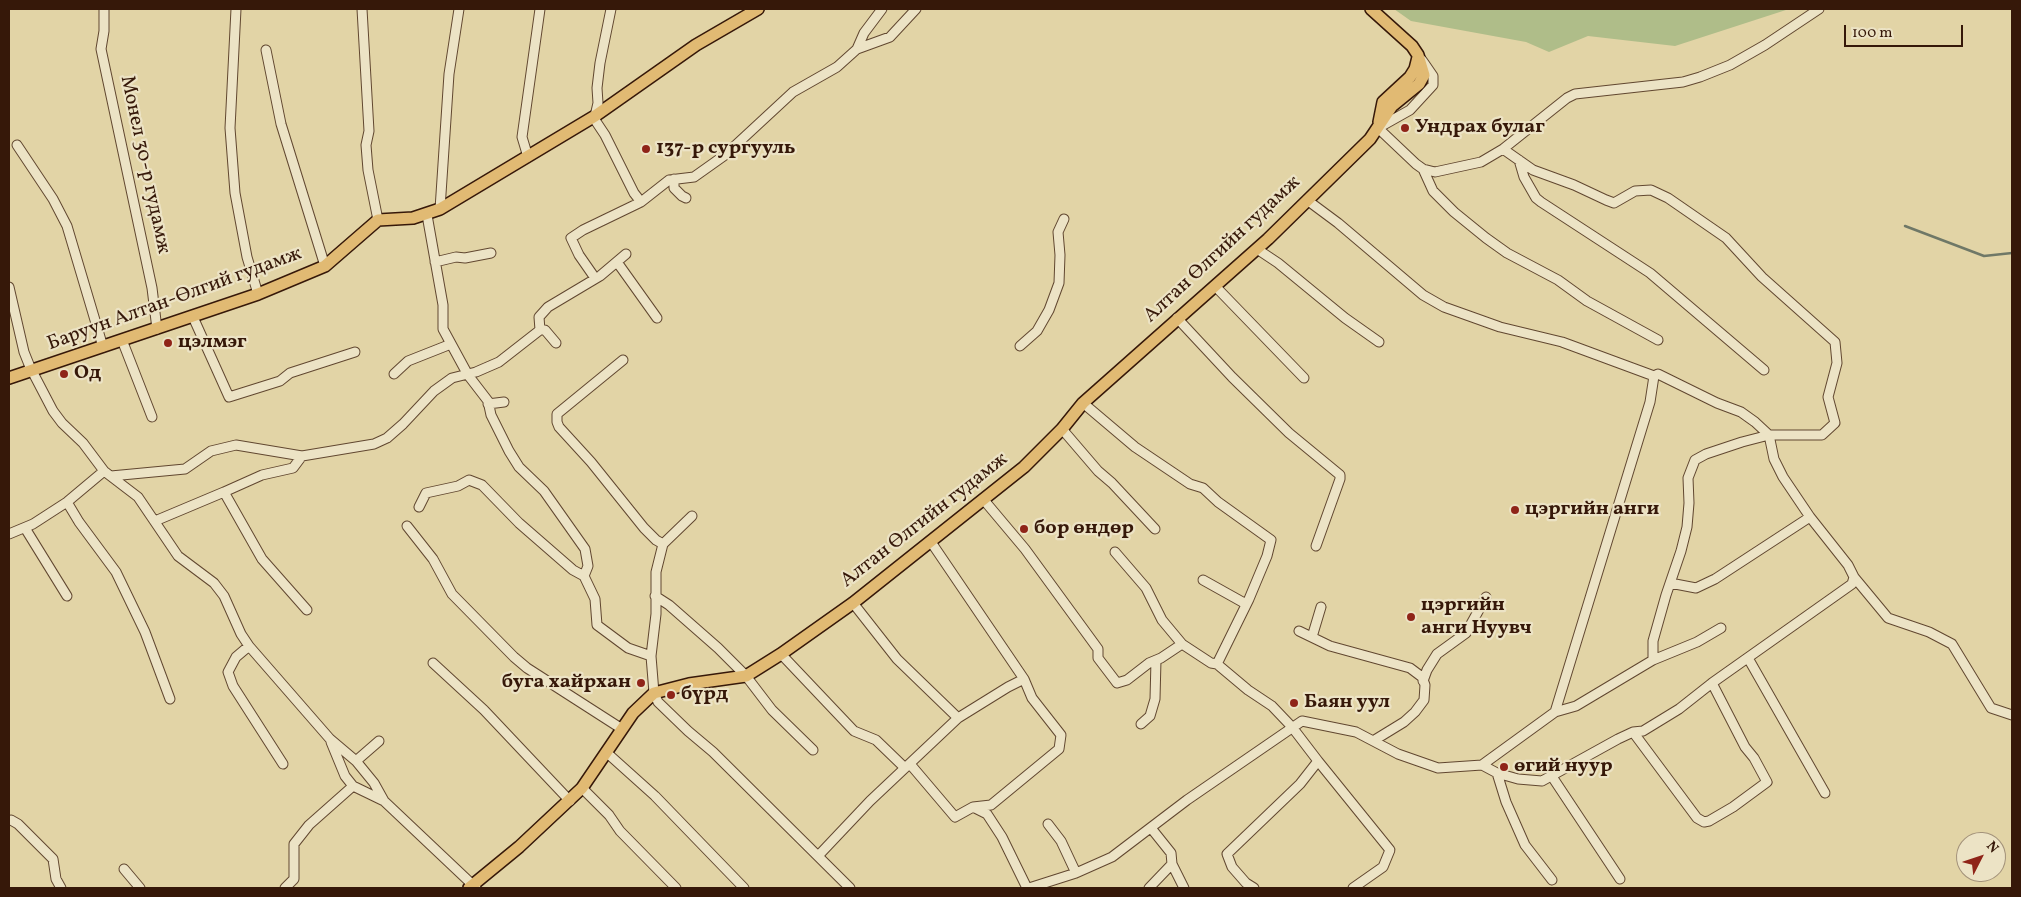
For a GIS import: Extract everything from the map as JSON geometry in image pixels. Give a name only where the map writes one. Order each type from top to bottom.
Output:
[{"type":"main road","points":[[378,220],[412,218],[440,209],[594,117],[696,45],[758,9]]},
{"type":"main road","points":[[1371,9],[1412,46],[1418,55]]},
{"type":"main road","name":"Алтан Өлгийн гудамж","points":[[473,887],[570,801],[582,788],[632,713],[654,693],[689,684],[746,676],[781,654],[853,603],[1024,467],[1062,429],[1083,403],[1257,249],[1370,139],[1378,128],[1383,102],[1410,77],[1415,69],[1418,55]]},
{"type":"main road","name":"Баруун Алтан-Өлгий гудамж","points":[[9,378],[258,294],[325,266],[378,220]]},
{"type":"street","name":"Монел 30-р гудамж","points":[[104,9],[104,32],[101,49],[152,288],[157,328]]},
{"type":"street","points":[[236,9],[230,128],[235,193],[247,257],[258,294]]},
{"type":"street","points":[[362,9],[369,131],[366,145],[368,170],[378,220]]},
{"type":"street","points":[[440,209],[449,74],[458,9]]},
{"type":"street","points":[[528,157],[522,136],[540,9]]},
{"type":"street","points":[[611,9],[600,63],[598,103],[594,117],[606,135],[634,193],[641,202]]},
{"type":"street","points":[[857,49],[864,33],[882,9]]},
{"type":"street","points":[[595,278],[579,255],[572,238],[583,230],[641,202],[669,180],[694,177],[725,155],[793,92],[837,68],[857,49],[890,36],[916,9]]},
{"type":"street","points":[[1423,169],[1435,172],[1481,162],[1503,149],[1567,98],[1575,94],[1683,82],[1730,65],[1765,45],[1819,9]]},
{"type":"street","points":[[266,50],[281,124],[325,266]]},
{"type":"street","points":[[1418,55],[1433,76],[1433,85],[1410,110],[1378,128],[1423,169],[1433,191],[1454,212],[1486,238],[1507,253],[1558,280],[1587,302],[1658,340]]},
{"type":"street","points":[[17,145],[53,199],[66,226],[103,347]]},
{"type":"street","points":[[1503,149],[1533,170],[1574,185],[1614,203],[1634,190],[1659,192],[1726,238],[1762,277],[1835,342],[1837,363],[1828,397],[1835,423],[1822,435],[1769,435],[1706,454],[1695,460],[1688,478],[1687,527],[1653,641],[1653,660]]},
{"type":"street","points":[[1519,160],[1524,177],[1536,198],[1650,273],[1764,370]]},
{"type":"street","points":[[674,180],[674,188],[686,198]]},
{"type":"street","points":[[1306,200],[1338,223],[1423,295],[1444,307],[1500,327],[1562,342],[1654,376],[1658,374],[1717,403],[1741,412],[1755,422],[1769,435],[1774,459],[1783,477],[1810,517],[1848,565],[1854,577],[1888,618],[1929,632],[1952,644],[1991,708],[2004,717],[2012,719]]},
{"type":"street","points":[[427,214],[443,305],[443,329],[468,375],[488,404],[491,415],[509,450],[520,467],[544,491],[585,549],[588,566],[584,576]]},
{"type":"street","points":[[1020,346],[1037,331],[1049,310],[1059,283],[1060,254],[1058,232],[1064,219]]},
{"type":"street","points":[[1257,249],[1278,263],[1345,318],[1379,342]]},
{"type":"street","points":[[435,262],[456,257],[465,258],[491,253]]},
{"type":"street","points":[[540,330],[539,317],[548,307],[600,276],[626,254]]},
{"type":"street","points":[[617,262],[656,318]]},
{"type":"street","points":[[1215,286],[1304,378]]},
{"type":"street","points":[[9,287],[24,352],[53,411],[62,423],[83,443],[107,474],[138,497],[178,556],[195,566],[214,582],[224,596],[241,634],[249,646],[330,740],[356,761],[374,783],[384,801],[473,887]]},
{"type":"street","points":[[193,316],[229,397],[280,380],[290,373],[355,352]]},
{"type":"street","points":[[1178,318],[1232,377],[1288,433],[1340,475],[1316,546]]},
{"type":"street","points":[[9,534],[25,528],[107,474],[185,469],[212,452],[236,445],[302,456],[374,444],[387,438],[434,391],[452,378],[468,375],[499,362],[540,330],[545,330],[556,343]]},
{"type":"street","points":[[122,340],[152,417]]},
{"type":"street","points":[[394,374],[408,361],[451,344]]},
{"type":"street","points":[[624,360],[558,414],[557,422],[559,427],[621,497],[644,528],[664,544]]},
{"type":"street","points":[[1555,712],[1650,402],[1654,376]]},
{"type":"street","points":[[424,416],[426,401]]},
{"type":"street","points":[[488,404],[504,402]]},
{"type":"street","points":[[1083,403],[1135,447],[1190,484],[1203,488],[1218,502],[1271,540],[1267,556],[1217,664]]},
{"type":"street","points":[[1062,429],[1098,472],[1112,483],[1155,529]]},
{"type":"street","points":[[155,522],[262,475],[293,468],[302,456]]},
{"type":"street","points":[[419,507],[426,493],[458,486],[469,480],[482,484],[519,523],[573,570],[584,576],[596,599],[597,625],[628,648],[651,656]]},
{"type":"street","points":[[224,492],[262,559],[308,610]]},
{"type":"street","points":[[983,499],[1025,549],[1098,649],[1098,658],[1117,683],[1127,680],[1149,663],[1182,644]]},
{"type":"street","points":[[67,502],[79,522],[116,572],[145,632],[170,699]]},
{"type":"street","points":[[692,516],[664,544],[656,572],[656,614],[651,656],[654,693],[658,702],[713,752],[850,888]]},
{"type":"street","points":[[1670,583],[1696,588],[1715,579],[1810,517]]},
{"type":"street","points":[[406,526],[433,559],[452,594],[514,657],[527,668],[622,729]]},
{"type":"street","points":[[25,528],[66,596]]},
{"type":"street","points":[[781,654],[854,732],[876,740],[908,766],[955,817],[973,807],[991,805],[1059,749],[1061,735],[1032,698],[1024,680],[932,542]]},
{"type":"street","points":[[1115,552],[1146,588],[1162,620],[1182,644],[1210,663],[1217,664],[1248,690],[1272,706],[1292,726],[1390,850],[1383,867],[1353,888]]},
{"type":"street","points":[[973,807],[987,814],[1002,837],[1028,888],[1076,873],[1112,857],[1187,800],[1292,726],[1302,721],[1356,732],[1398,754],[1438,768],[1482,765],[1497,773],[1518,779],[1542,781],[1633,732],[1643,731],[1679,709],[1712,683],[1852,584],[1854,577]]},
{"type":"street","points":[[1204,580],[1246,604]]},
{"type":"street","points":[[655,596],[669,605],[746,676],[772,710],[813,750]]},
{"type":"street","points":[[1423,681],[1427,670],[1438,654],[1466,633],[1486,597]]},
{"type":"street","points":[[853,603],[897,659],[958,718]]},
{"type":"street","points":[[1312,637],[1320,606]]},
{"type":"street","points":[[1482,765],[1555,712],[1576,706],[1653,660],[1697,642],[1721,628]]},
{"type":"street","points":[[1299,631],[1330,646],[1410,668],[1422,677],[1425,686],[1424,700],[1404,722],[1373,741]]},
{"type":"street","points":[[249,646],[236,657],[228,672],[233,686],[283,764]]},
{"type":"street","points":[[1748,658],[1825,793]]},
{"type":"street","points":[[1141,724],[1150,716],[1155,699],[1156,660]]},
{"type":"street","points":[[433,663],[484,710],[570,801]]},
{"type":"street","points":[[818,856],[870,801],[958,718],[1008,687],[1024,680]]},
{"type":"street","points":[[1633,732],[1697,818],[1704,822],[1709,821],[1733,807],[1767,782],[1754,758],[1745,747],[1712,683]]},
{"type":"street","points":[[1991,708],[2012,715]]},
{"type":"street","points":[[330,740],[346,776],[353,786],[384,801]]},
{"type":"street","points":[[356,761],[379,741]]},
{"type":"street","points":[[606,752],[654,796],[744,888]]},
{"type":"street","points":[[1254,888],[1246,883],[1232,867],[1227,854],[1300,784],[1318,760]]},
{"type":"street","points":[[1497,773],[1506,802],[1525,845],[1552,880]]},
{"type":"street","points":[[1551,775],[1620,880]]},
{"type":"street","points":[[284,888],[294,879],[294,844],[309,825],[353,786]]},
{"type":"street","points":[[582,788],[609,815],[620,831],[676,888]]},
{"type":"street","points":[[11,820],[18,824],[53,859],[56,879],[62,888]]},
{"type":"street","points":[[1048,824],[1061,841],[1076,873]]},
{"type":"street","points":[[1152,828],[1171,853],[1172,864],[1184,888]]},
{"type":"street","points":[[1149,888],[1172,864]]},
{"type":"street","points":[[124,869],[140,888]]},
{"type":"green space","points":[[1394,9],[1789,9],[1675,46],[1588,36],[1549,52],[1526,42],[1411,21]]},
{"type":"waterway","points":[[1905,226],[1984,256],[2012,253]]},
{"type":"place","name":"Ундрах булаг","points":[[1405,128]]},
{"type":"place","name":"137-р сургууль","points":[[646,149]]},
{"type":"place","name":"цэлмэг","points":[[168,343]]},
{"type":"place","name":"Од","points":[[64,374]]},
{"type":"place","name":"цэргийн анги","points":[[1515,510]]},
{"type":"place","name":"бор өндөр","points":[[1024,529]]},
{"type":"place","name":"цэргийн анги Нуувч","points":[[1411,617]]},
{"type":"place","name":"буга хайрхан","points":[[641,683]]},
{"type":"place","name":"бүрд","points":[[671,695]]},
{"type":"place","name":"Баян уул","points":[[1294,703]]},
{"type":"place","name":"өгий нуур","points":[[1504,767]]}]
